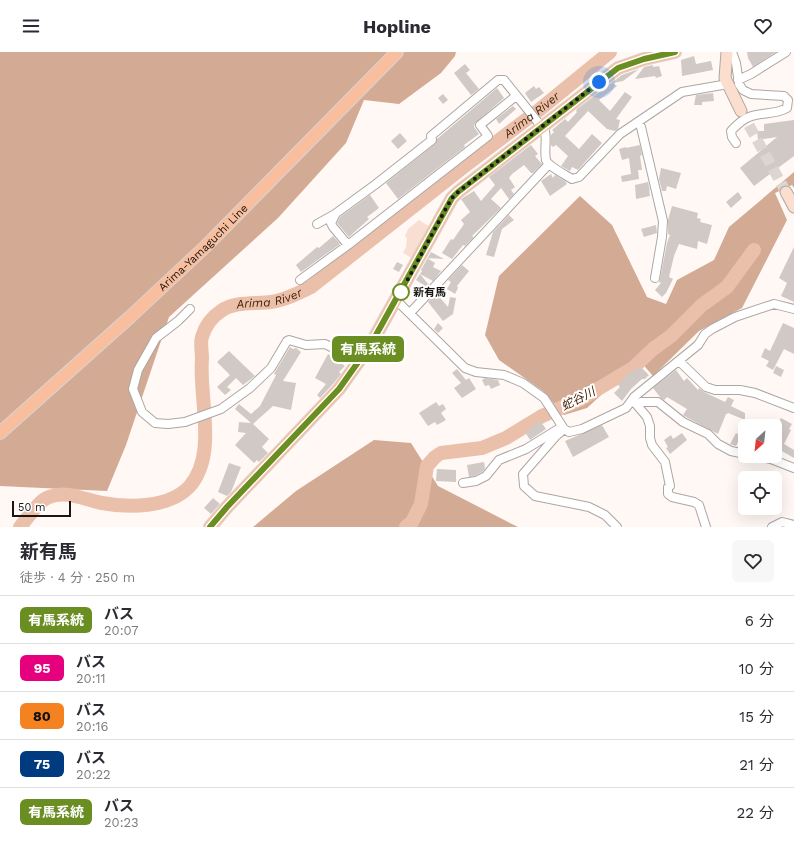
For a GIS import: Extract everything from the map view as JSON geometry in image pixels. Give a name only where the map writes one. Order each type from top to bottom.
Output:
[{"type":"main road","name":"Arima-Yamaguchi Line","points":[[0,433],[130,317],[206,246],[397,52]]},
{"type":"main road","points":[[210,527],[227,507],[339,389],[371,344],[452,198],[463,187],[539,124],[618,68],[644,59],[675,52]]},
{"type":"main road","points":[[727,52],[725,78],[740,111]]},
{"type":"main road","points":[[786,192],[794,207]]},
{"type":"street","points":[[732,52],[736,63],[740,88],[746,93],[784,96],[788,100],[787,108],[781,111],[750,116],[741,122],[731,132],[732,138],[736,143]]},
{"type":"street","points":[[738,80],[751,74],[786,52]]},
{"type":"street","points":[[317,224],[335,214],[432,140],[431,136],[498,80],[504,80],[545,131],[546,160],[548,164],[572,179],[579,177],[620,134],[682,92],[728,84]]},
{"type":"street","points":[[300,280],[348,245],[488,136],[480,125],[516,96]]},
{"type":"street","points":[[638,122],[641,128],[663,221],[662,237],[655,278]]},
{"type":"street","points":[[410,313],[548,164]]},
{"type":"street","points":[[335,214],[331,223],[348,245]]},
{"type":"street","points":[[396,300],[465,368],[476,372],[504,375],[523,383],[546,400],[562,426],[569,432],[582,429],[626,408],[634,402],[658,402],[683,422],[708,434],[718,444],[738,452]]},
{"type":"street","points":[[706,527],[699,505],[694,502],[672,497],[668,494],[668,487],[670,486],[665,462],[652,445],[650,438],[650,426],[647,417],[634,402],[634,397],[698,345],[705,334],[712,329],[735,317],[774,304],[794,308]]},
{"type":"street","points":[[190,309],[178,321],[156,338],[138,370],[133,389],[142,412],[155,423],[168,424],[185,422],[221,409],[250,388],[271,368],[289,340],[306,345],[325,344],[359,361]]},
{"type":"street","points":[[679,360],[706,387],[715,390],[740,390],[755,393],[794,408]]},
{"type":"street","points":[[463,483],[476,481],[486,476],[500,460],[526,448],[562,426]]},
{"type":"street","points":[[562,426],[556,436],[523,474],[524,486],[535,496],[589,507],[605,515],[617,527]]},
{"type":"street","points":[[781,463],[794,468]]},
{"type":"street","points":[[772,527],[782,522],[794,526]]},
{"type":"shaded area","points":[[0,52],[456,52],[455,56],[441,73],[399,104],[364,100],[346,143],[278,218],[169,317],[126,445],[107,491],[0,486]]},
{"type":"shaded area","points":[[794,172],[794,188],[792,185],[775,193],[787,220],[742,308],[699,331],[653,376],[639,360],[587,408],[564,415],[543,391],[499,360],[485,335],[499,276],[580,196],[612,225],[647,297],[666,304],[677,280],[714,260],[729,227]]},
{"type":"shaded area","points":[[419,220],[430,227],[413,259],[403,253],[406,247],[407,238],[405,236],[408,229]]},
{"type":"shaded area","points":[[374,440],[411,443],[438,486],[518,527],[253,527],[296,491]]},
{"type":"building","points":[[747,52],[776,52],[753,67],[748,58]]},
{"type":"building","points":[[694,56],[696,64],[711,61],[713,70],[682,76],[681,60]]},
{"type":"building","points":[[465,64],[470,70],[466,73],[479,89],[466,99],[471,95],[454,73]]},
{"type":"building","points":[[653,65],[653,67],[659,66],[662,76],[656,78],[655,76],[635,79],[644,67]]},
{"type":"building","points":[[639,69],[623,81],[613,83],[617,86],[599,100],[610,111],[625,92],[632,97],[616,119],[620,120],[618,129],[615,131],[607,129],[588,111],[565,136],[579,149],[592,134],[602,143],[578,170],[572,167],[570,171],[561,166],[568,156],[556,145],[553,147],[551,145],[551,135],[554,132],[552,130],[565,119],[568,122],[577,112],[577,109],[622,75]]},
{"type":"building","points":[[534,86],[536,89],[539,87],[544,93],[531,102],[525,93]]},
{"type":"building","points":[[497,88],[504,98],[475,123],[474,127],[479,134],[464,145],[465,147],[398,199],[386,183],[435,144],[437,139]]},
{"type":"building","points":[[713,93],[714,101],[702,102],[702,105],[694,105],[696,95]]},
{"type":"building","points":[[443,94],[448,100],[443,104],[438,98]]},
{"type":"building","points":[[513,106],[516,109],[499,124],[496,119]]},
{"type":"building","points":[[794,120],[794,156],[754,186],[740,168],[777,137],[758,140],[757,131],[764,131],[764,124]]},
{"type":"building","points":[[400,133],[407,141],[398,149],[391,141]]},
{"type":"building","points":[[531,145],[538,154],[535,156],[542,164],[533,173],[531,173],[524,165],[512,174],[509,178],[515,187],[511,190],[514,194],[509,199],[501,188],[491,199],[501,208],[472,236],[474,237],[465,246],[463,245],[452,259],[442,253],[451,239],[453,240],[464,224],[461,220],[470,212],[461,199],[474,191],[481,201],[495,185],[489,177]]},
{"type":"building","points":[[640,145],[642,170],[638,170],[639,179],[622,182],[621,176],[631,174],[629,158],[622,160],[619,149]]},
{"type":"building","points":[[661,168],[681,173],[676,189],[667,186],[666,191],[662,191],[659,179]]},
{"type":"building","points":[[551,174],[553,178],[555,175],[567,184],[550,196],[541,181]]},
{"type":"building","points":[[648,182],[650,196],[636,199],[635,185]]},
{"type":"building","points":[[738,192],[742,198],[731,208],[726,202]]},
{"type":"building","points":[[370,195],[379,208],[367,217],[369,219],[349,237],[337,223],[340,217]]},
{"type":"building","points":[[672,206],[698,213],[697,218],[701,219],[700,222],[712,225],[707,244],[698,241],[697,249],[679,244],[674,256],[669,277],[673,279],[666,293],[662,297],[655,290],[661,283],[659,282],[670,235],[668,234],[668,220]]},
{"type":"building","points":[[509,215],[514,220],[502,229],[494,257],[486,255],[493,232]]},
{"type":"building","points":[[656,225],[657,233],[644,237],[641,229]]},
{"type":"building","points":[[333,236],[340,244],[301,272],[296,265],[317,247],[319,248]]},
{"type":"building","points":[[794,247],[794,302],[781,296],[787,283],[779,278]]},
{"type":"building","points":[[431,252],[444,259],[428,258]]},
{"type":"building","points":[[427,258],[435,263],[433,267],[441,271],[433,281],[420,274]]},
{"type":"building","points":[[397,262],[403,265],[399,272],[393,269]]},
{"type":"building","points":[[462,265],[469,271],[457,286],[458,288],[455,294],[447,289],[451,282],[448,280]]},
{"type":"building","points":[[420,274],[429,285],[427,287],[416,280]]},
{"type":"building","points":[[436,293],[448,307],[450,297],[456,298],[453,314],[443,321],[428,302]]},
{"type":"building","points":[[438,323],[443,328],[438,333],[434,329]]},
{"type":"building","points":[[783,323],[794,328],[794,354],[784,349],[773,370],[766,366],[769,361],[761,357],[765,348],[770,351]]},
{"type":"building","points":[[385,335],[391,340],[387,345],[381,342]]},
{"type":"building","points":[[290,347],[293,349],[296,348],[301,352],[283,381],[296,383],[291,410],[273,406],[253,424],[269,439],[262,447],[268,453],[259,462],[257,460],[254,463],[235,445],[246,433],[238,432],[239,422],[251,423],[235,409],[239,404],[251,414],[260,406],[276,375],[274,374]]},
{"type":"building","points":[[229,351],[255,376],[243,385],[236,378],[227,387],[231,390],[225,395],[217,387],[230,375],[217,362]]},
{"type":"building","points":[[328,354],[345,366],[339,372],[341,374],[320,398],[317,395],[326,384],[315,378]]},
{"type":"building","points":[[640,366],[649,375],[631,389],[622,401],[614,393],[620,387],[618,385],[627,375],[633,370],[635,371]]},
{"type":"building","points":[[776,366],[784,370],[781,377],[773,373]]},
{"type":"building","points":[[457,369],[466,380],[469,378],[476,389],[462,398],[454,388],[461,383],[452,373]]},
{"type":"building","points":[[676,370],[684,381],[687,378],[698,390],[699,388],[725,402],[728,397],[734,400],[731,406],[745,413],[745,419],[728,413],[726,414],[718,434],[683,415],[687,409],[667,397],[664,400],[653,388]]},
{"type":"building","points":[[485,378],[498,380],[500,385],[491,389],[489,385],[485,386],[482,380]]},
{"type":"building","points":[[436,402],[439,406],[443,404],[446,409],[441,413],[446,420],[437,425],[435,422],[428,426],[419,413]]},
{"type":"building","points":[[781,418],[792,424],[789,429],[791,430],[784,444],[794,450],[794,458],[782,451],[782,419]]},
{"type":"building","points":[[540,421],[546,429],[530,440],[525,432]]},
{"type":"building","points":[[602,425],[609,437],[573,457],[565,441]]},
{"type":"building","points":[[682,433],[687,440],[670,454],[666,448],[668,447],[664,440],[671,435],[673,439]]},
{"type":"building","points":[[736,433],[738,434],[738,442],[736,446],[730,444]]},
{"type":"building","points":[[484,462],[485,469],[482,472],[469,477],[467,465]]},
{"type":"building","points":[[229,463],[241,467],[231,492],[227,496],[218,492]]},
{"type":"building","points":[[437,469],[456,470],[456,482],[436,481]]},
{"type":"building","points":[[213,498],[220,504],[211,514],[204,508]]},
{"type":"waterway","name":"Arima River","points":[[20,527],[41,502],[56,495],[76,496],[112,505],[136,506],[160,503],[181,494],[189,487],[196,477],[201,467],[204,455],[205,431],[201,342],[209,322],[221,311],[232,306],[281,300],[311,287],[466,165],[539,110],[610,52]]},
{"type":"waterway","name":"蛇谷川","points":[[406,527],[412,522],[421,504],[427,466],[435,457],[441,453],[482,448],[506,438],[542,416],[581,399],[633,368],[653,349],[671,336],[702,305],[727,287],[754,250]]},
{"type":"tunnel","points":[[741,111],[786,192]]},
{"type":"bus line","name":"有馬系統","points":[[210,527],[227,507],[339,389],[371,344],[452,198],[547,121],[618,68],[644,59],[675,52]]},
{"type":"place","name":"新有馬","points":[[401,292]]},
{"type":"route","points":[[401,292],[452,198],[547,121],[599,82]]}]
